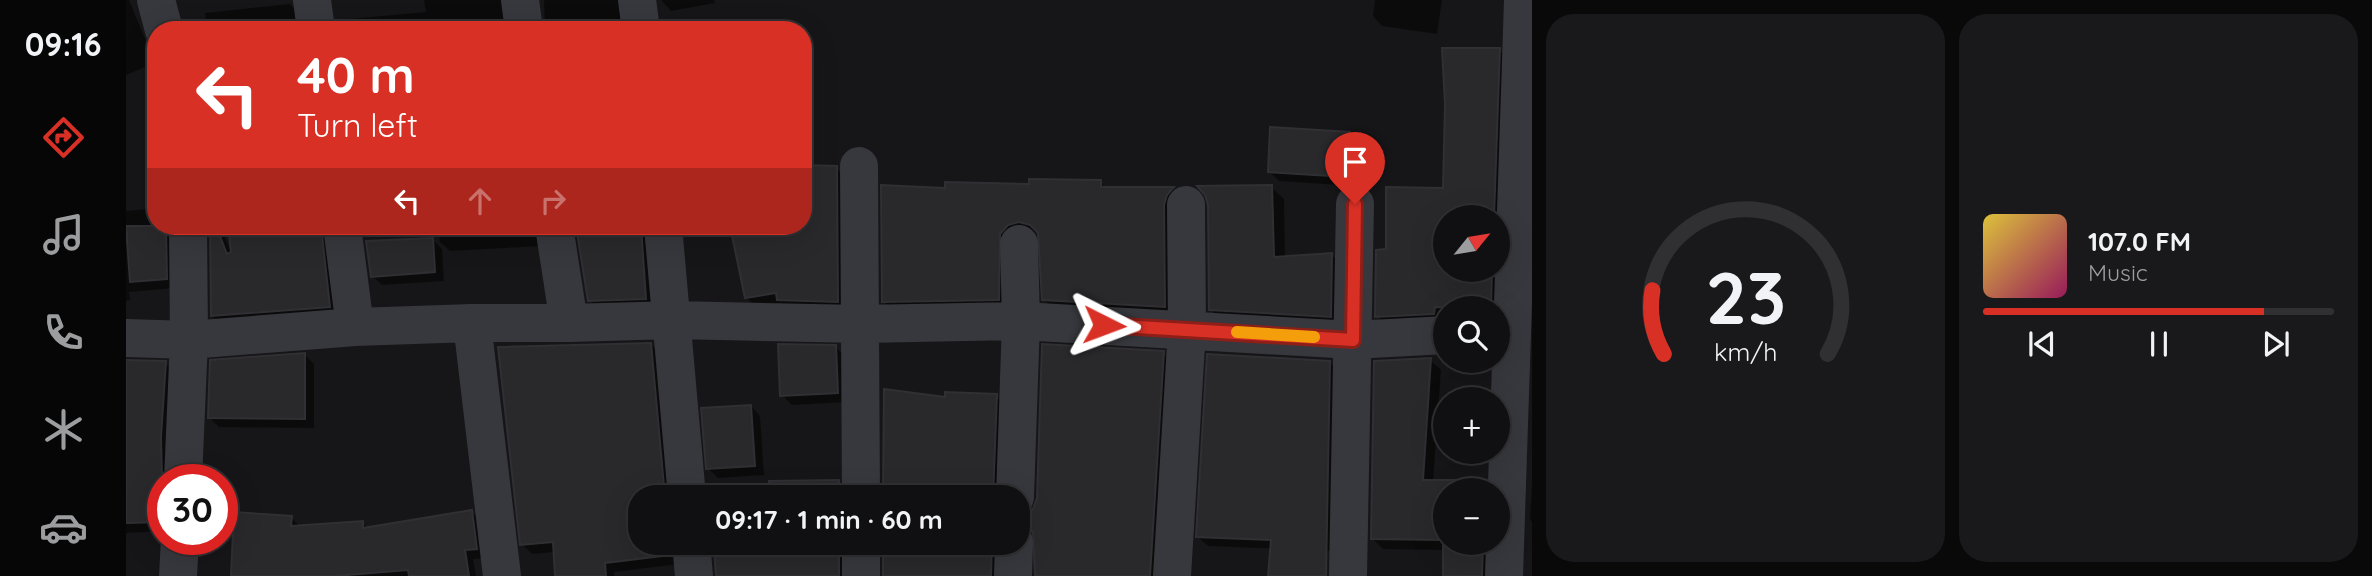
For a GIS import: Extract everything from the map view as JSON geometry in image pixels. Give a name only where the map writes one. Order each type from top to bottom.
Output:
[{"type":"street","points":[[156,0],[162,21]]},
{"type":"street","points":[[312,0],[315,21]]},
{"type":"street","points":[[520,0],[523,21]]},
{"type":"street","points":[[637,0],[640,21]]},
{"type":"street","points":[[1504,576],[1523,0]]},
{"type":"street","points":[[859,166],[861,485]]},
{"type":"street","points":[[1348,576],[1355,204]]},
{"type":"street","points":[[1172,576],[1188,329],[1186,205]]},
{"type":"street","points":[[184,464],[189,340],[188,235]]},
{"type":"street","points":[[343,235],[355,327]]},
{"type":"street","points":[[555,235],[569,323]]},
{"type":"street","points":[[664,235],[674,320],[686,485]]},
{"type":"street","points":[[1015,485],[1021,321],[1019,244]]},
{"type":"street","points":[[126,338],[189,340],[355,327],[674,320],[861,324],[1021,321],[1353,340],[1433,336]]},
{"type":"street","points":[[472,323],[502,576]]},
{"type":"street","points":[[178,576],[179,555]]},
{"type":"street","points":[[692,555],[694,576]]},
{"type":"street","points":[[861,555],[861,576]]},
{"type":"street","points":[[1013,576],[1014,555]]},
{"type":"building","points":[[1442,48],[1500,48],[1494,205],[1433,205],[1433,282],[1492,282],[1491,296],[1433,296],[1433,314],[1375,317],[1376,250],[1386,249],[1386,187],[1443,188],[1445,104]]},
{"type":"building","points":[[1270,127],[1350,132],[1346,177],[1268,172]]},
{"type":"building","points":[[812,165],[837,166],[838,302],[777,300],[776,293],[745,298],[732,235],[812,235]]},
{"type":"building","points":[[1029,179],[1101,180],[1101,187],[1174,187],[1167,195],[1164,205],[1165,307],[1042,300],[1038,233],[1030,225],[1019,222],[1008,225],[1000,234],[999,300],[882,302],[881,185],[945,188],[945,182],[1029,184]]},
{"type":"building","points":[[1272,185],[1274,257],[1332,253],[1331,317],[1209,310],[1208,205],[1205,195],[1197,186]]},
{"type":"building","points":[[126,226],[147,226],[147,235],[166,235],[167,279],[130,282]]},
{"type":"building","points":[[210,235],[220,235],[227,254],[231,252],[229,235],[322,235],[330,307],[211,316]]},
{"type":"building","points":[[577,235],[642,235],[646,299],[588,301]]},
{"type":"building","points":[[433,238],[435,272],[371,277],[366,241]]},
{"type":"building","points":[[651,343],[664,485],[628,485],[628,555],[670,555],[605,563],[606,576],[555,576],[553,542],[520,545],[498,347]]},
{"type":"building","points":[[778,344],[836,345],[838,393],[780,396]]},
{"type":"building","points":[[1042,344],[1164,351],[1150,576],[1035,576],[1030,511],[1037,498]]},
{"type":"building","points":[[305,353],[305,419],[208,418],[210,360]]},
{"type":"building","points":[[1207,354],[1330,361],[1326,576],[1268,576],[1271,540],[1196,537]]},
{"type":"building","points":[[1431,358],[1423,480],[1433,480],[1433,540],[1371,539],[1374,361]]},
{"type":"building","points":[[126,360],[166,361],[162,464],[147,464],[147,522],[126,523]]},
{"type":"building","points":[[884,389],[945,397],[945,392],[997,394],[993,485],[883,485]]},
{"type":"building","points":[[751,405],[755,466],[706,469],[701,408]]},
{"type":"building","points":[[839,480],[839,485],[769,485],[769,481]]},
{"type":"building","points":[[472,510],[477,549],[465,550],[469,576],[409,576],[408,570],[335,576],[231,576],[232,555],[238,555],[238,512],[292,516],[291,526],[363,521],[363,528]]},
{"type":"building","points":[[714,555],[839,555],[839,576],[716,576]]},
{"type":"building","points":[[883,555],[992,555],[991,576],[883,576]]},
{"type":"building","points":[[1443,555],[1483,555],[1482,576],[1443,576]]},
{"type":"slow traffic","points":[[1237,332],[1314,337]]},
{"type":"route","points":[[1104,325],[1353,340],[1355,204]]}]
